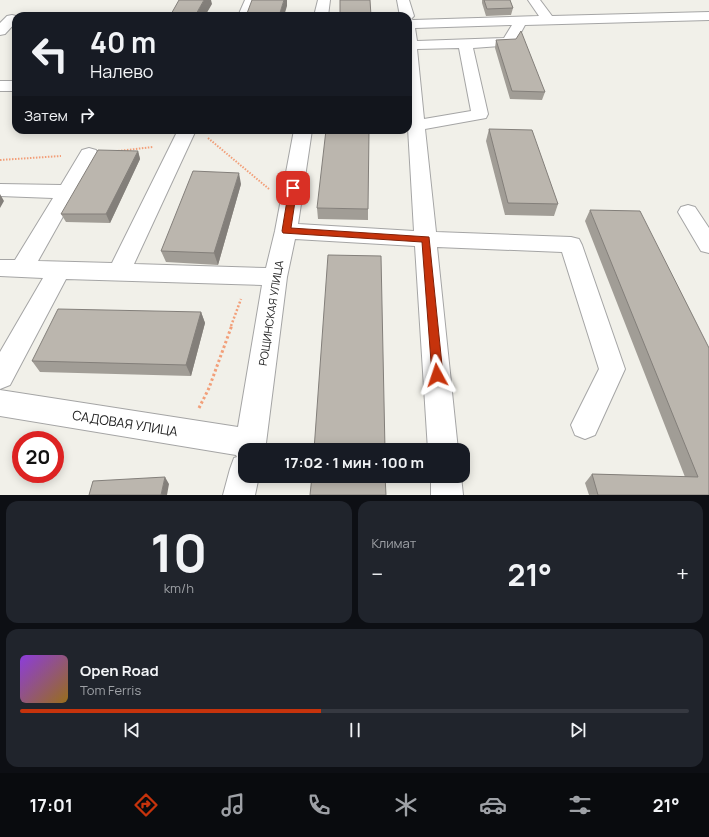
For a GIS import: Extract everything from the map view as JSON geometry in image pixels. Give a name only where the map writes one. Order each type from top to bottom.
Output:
[{"type":"street","points":[[246,12],[251,0]]},
{"type":"street","points":[[322,12],[324,0]]},
{"type":"street","points":[[404,0],[406,12]]},
{"type":"street","points":[[534,0],[548,20]]},
{"type":"street","points":[[655,4],[670,17]]},
{"type":"street","points":[[412,23],[709,16]]},
{"type":"street","points":[[0,31],[10,19]]},
{"type":"street","points":[[412,45],[509,42],[520,20]]},
{"type":"street","points":[[417,125],[480,114],[466,44]]},
{"type":"street","points":[[412,68],[442,443]]},
{"type":"street","points":[[0,86],[12,86]]},
{"type":"street","points":[[119,272],[194,134]]},
{"type":"street","name":"РОЩИНСКАЯ УЛИЦА","points":[[250,443],[274,277],[286,231],[302,134]]},
{"type":"street","points":[[11,268],[67,192],[89,154]]},
{"type":"street","points":[[0,190],[67,192]]},
{"type":"street","points":[[688,212],[709,245]]},
{"type":"street","points":[[286,231],[571,245],[612,369],[585,424]]},
{"type":"street","points":[[11,268],[274,277]]},
{"type":"street","points":[[0,377],[59,270]]},
{"type":"street","name":"САДОВАЯ УЛИЦА","points":[[0,403],[238,452]]},
{"type":"street","name":"РОЩИНСКАЯ УЛИЦА","points":[[239,495],[242,483]]},
{"type":"street","points":[[446,483],[447,495]]},
{"type":"path","points":[[198,134],[269,189]]},
{"type":"building","points":[[179,0],[204,0],[197,12],[172,12]]},
{"type":"building","points":[[252,0],[284,0],[280,12],[248,12]]},
{"type":"building","points":[[340,0],[370,0],[371,12],[340,12]]},
{"type":"building","points":[[484,0],[510,0],[513,8],[487,9]]},
{"type":"building","points":[[521,31],[545,92],[512,91],[496,40],[516,39]]},
{"type":"building","points":[[489,129],[532,130],[558,204],[508,203]]},
{"type":"building","points":[[326,134],[369,134],[368,209],[317,208]]},
{"type":"building","points":[[98,150],[138,151],[106,214],[61,214]]},
{"type":"building","points":[[193,171],[239,173],[214,253],[161,251]]},
{"type":"building","points":[[590,210],[640,211],[709,348],[709,495],[598,495],[592,474],[698,477]]},
{"type":"building","points":[[328,255],[381,256],[385,443],[315,443]]},
{"type":"building","points":[[58,309],[201,312],[186,365],[32,361]]},
{"type":"building","points":[[165,477],[161,495],[89,495],[93,481]]},
{"type":"building","points":[[311,483],[385,483],[386,495],[310,495]]},
{"type":"route","points":[[293,188],[286,231],[426,239],[437,375]]}]
